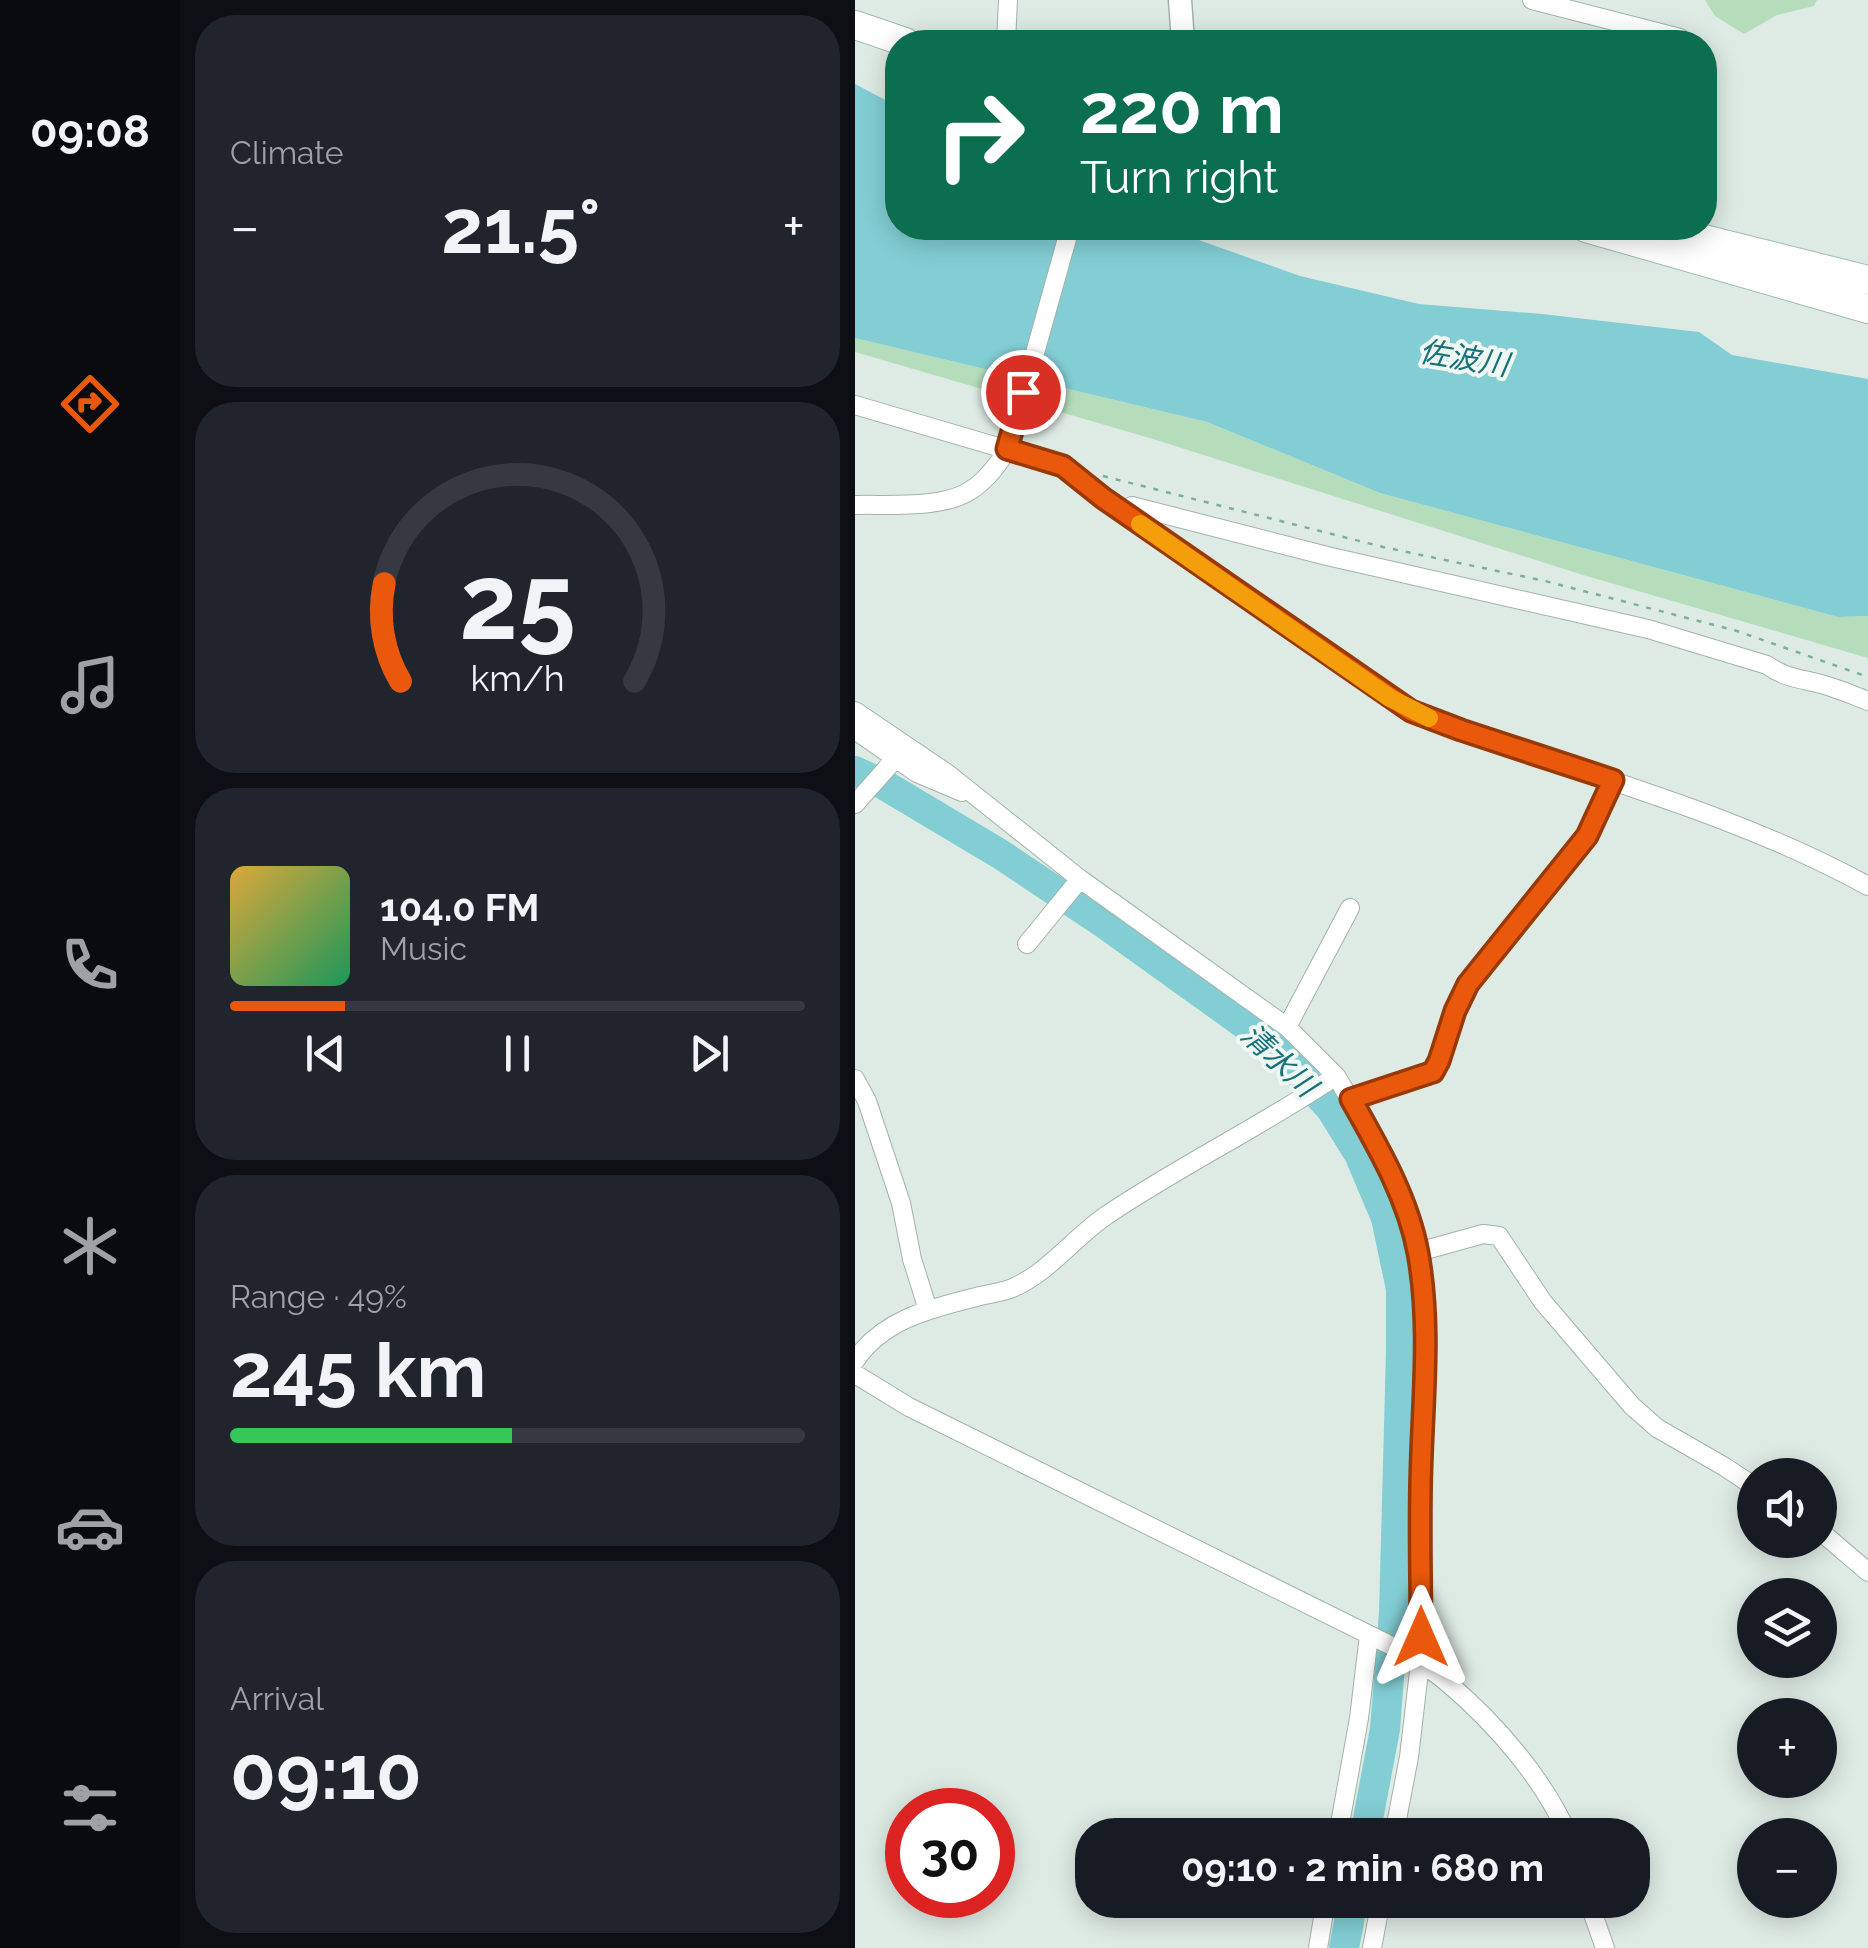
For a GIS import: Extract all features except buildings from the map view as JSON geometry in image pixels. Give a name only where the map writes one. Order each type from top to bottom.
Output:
[{"type":"main road","points":[[855,25],[885,35]]},
{"type":"main road","points":[[1628,240],[1868,309]]},
{"type":"main road","points":[[1708,240],[1868,280]]},
{"type":"street","points":[[1007,30],[1008,0]]},
{"type":"street","points":[[1180,0],[1182,30]]},
{"type":"street","points":[[1532,0],[1649,30]]},
{"type":"street","points":[[855,505],[945,501],[971,490],[994,470],[1007,449],[1066,240]]},
{"type":"street","points":[[855,404],[1063,466],[1411,711],[1717,816],[1868,886]]},
{"type":"street","points":[[1121,510],[1133,506],[1327,556],[1648,630],[1868,701]]},
{"type":"street","points":[[855,711],[949,774],[1080,878],[1287,1027],[1351,1099],[1375,1141],[1400,1194],[1418,1252],[1425,1323],[1416,1659],[1409,1758],[1397,1818]]},
{"type":"street","points":[[855,730],[917,773],[977,797]]},
{"type":"street","points":[[855,804],[895,760]]},
{"type":"street","points":[[1351,1099],[1433,1072],[1468,984],[1587,836],[1613,780]]},
{"type":"street","points":[[1027,944],[1080,878]]},
{"type":"street","points":[[1287,1027],[1350,908]]},
{"type":"street","points":[[855,1361],[875,1336],[897,1323],[927,1310],[1011,1288],[1035,1274],[1098,1220],[1333,1078]]},
{"type":"street","points":[[855,1079],[867,1102],[901,1203],[927,1310]]},
{"type":"street","points":[[1418,1252],[1483,1234],[1499,1236],[1543,1302],[1632,1406],[1657,1428],[1737,1475]]},
{"type":"street","points":[[855,1374],[909,1407],[1416,1659],[1487,1717],[1541,1784],[1561,1818]]},
{"type":"street","points":[[1837,1546],[1868,1572]]},
{"type":"street","points":[[1341,1818],[1373,1637]]},
{"type":"street","points":[[1318,1948],[1323,1918]]},
{"type":"street","points":[[1372,1948],[1378,1918]]},
{"type":"street","points":[[1594,1918],[1605,1948]]},
{"type":"path","points":[[1101,476],[1737,631],[1868,677]]},
{"type":"green space","points":[[1705,0],[1817,0],[1814,6],[1777,15],[1744,34],[1715,16]]},
{"type":"green space","points":[[855,338],[1207,422],[1380,493],[1838,617],[1868,616],[1868,658],[855,352]]},
{"type":"water","name":"佐波川","points":[[855,84],[885,100],[885,240],[1199,240],[1300,276],[1419,304],[1699,332],[1732,355],[1868,379],[1868,616],[1838,617],[1380,493],[1207,422],[855,338]]},
{"type":"waterway","name":"清水川","points":[[855,771],[1000,854],[1261,1036],[1331,1109],[1359,1154],[1386,1218],[1401,1289],[1394,1613],[1385,1729],[1368,1818]]},
{"type":"waterway","name":"清水川","points":[[1344,1948],[1350,1918]]},
{"type":"slow traffic","points":[[1140,524],[1390,698],[1429,718]]},
{"type":"route","points":[[1023,392],[1007,449],[1063,466],[1103,498],[1411,711],[1613,780],[1587,836],[1468,984],[1433,1072],[1351,1099],[1400,1194],[1418,1252],[1425,1323],[1421,1637]]}]
